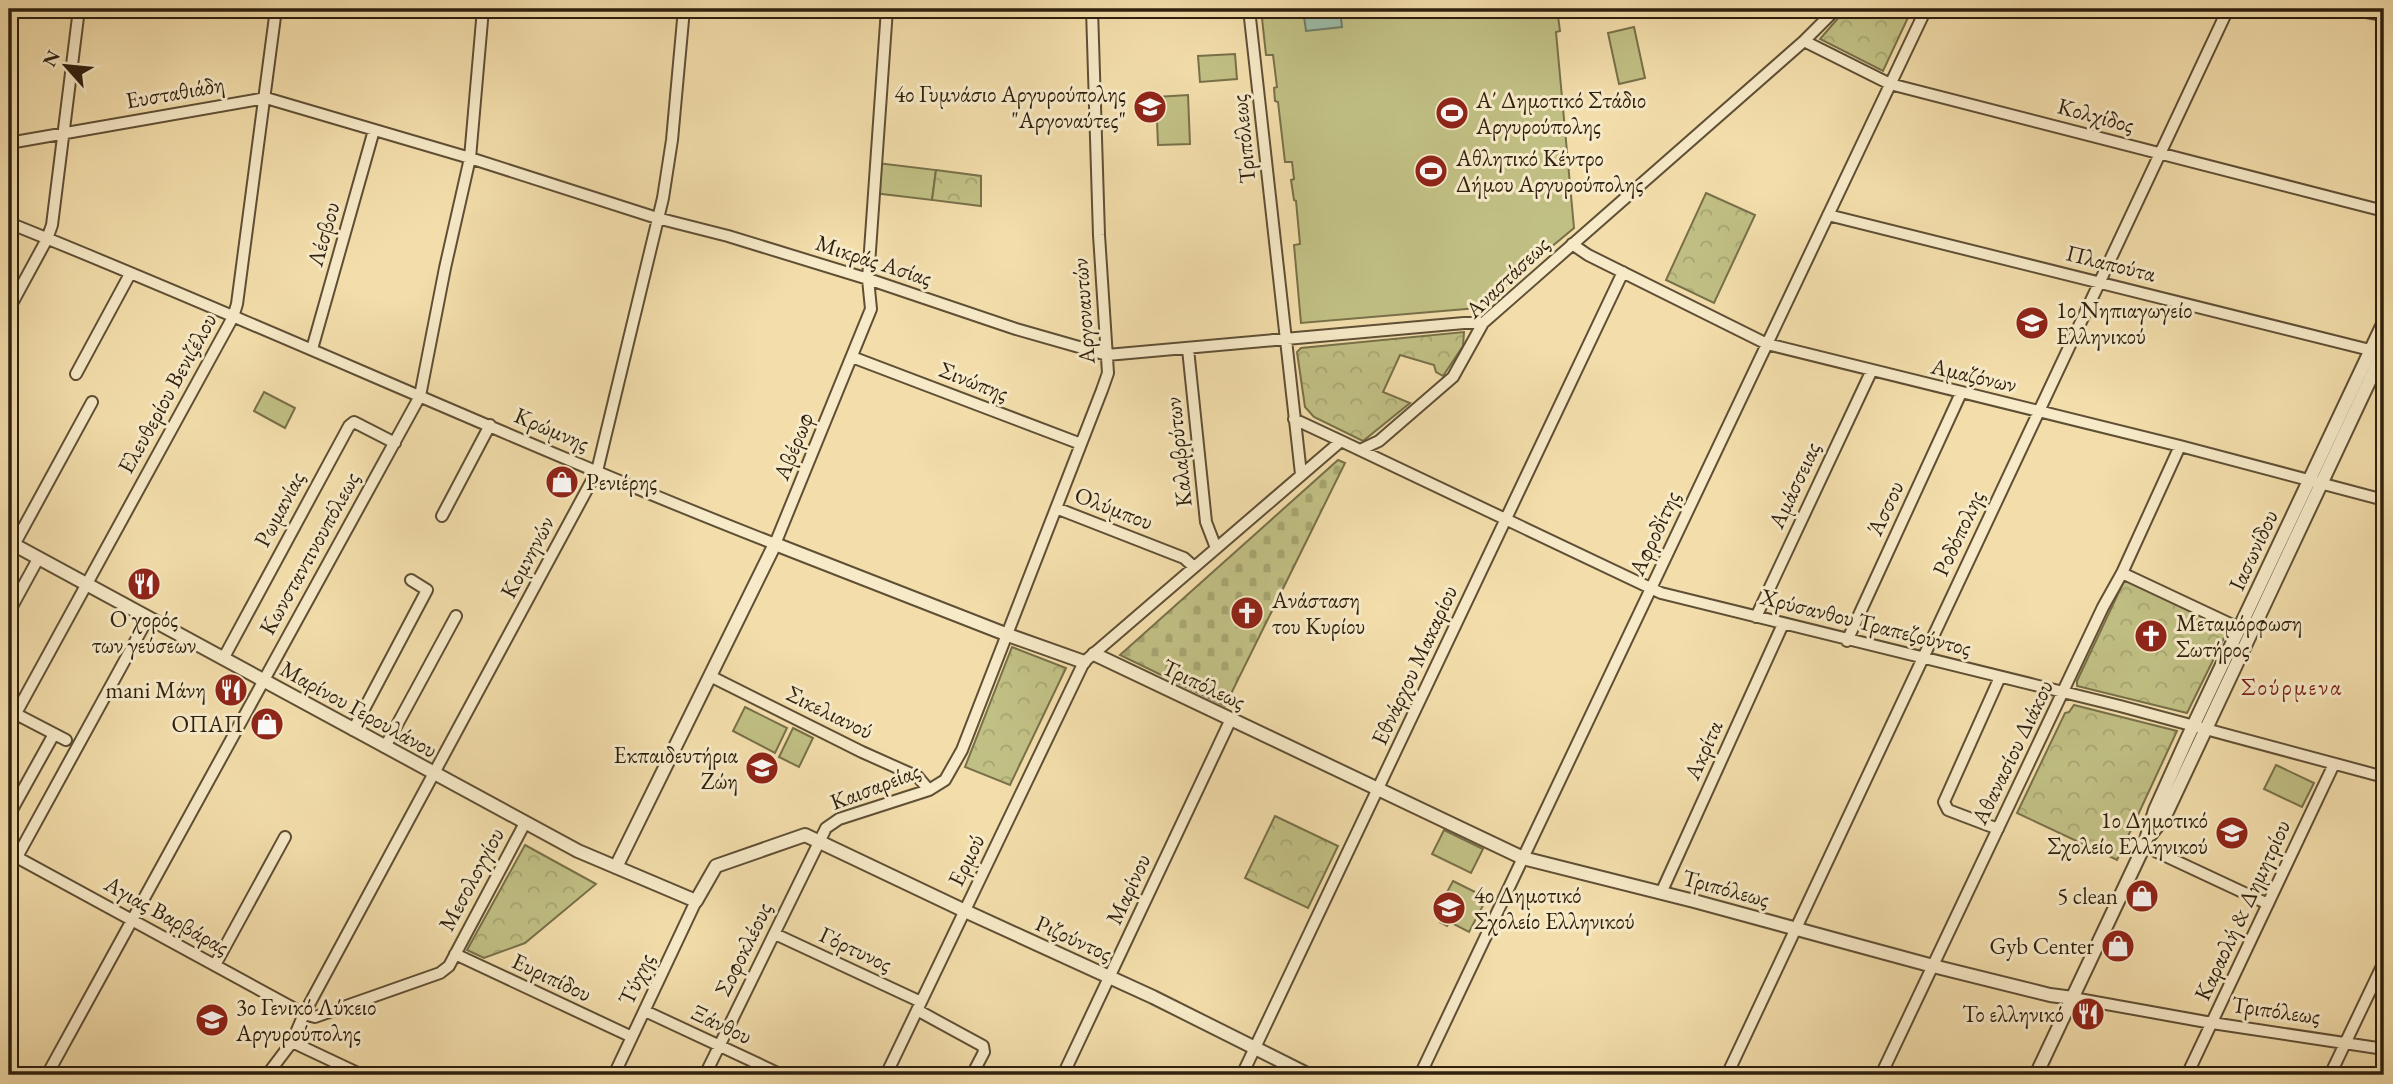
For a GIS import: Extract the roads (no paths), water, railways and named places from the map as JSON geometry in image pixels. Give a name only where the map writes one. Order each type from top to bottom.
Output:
[{"type":"street","points":[[9,310],[52,225],[79,9]]},
{"type":"street","name":"Ελευθερίου Βενιζέλου","points":[[9,726],[233,317],[266,98],[276,9]]},
{"type":"street","name":"Κωνσταντινουπόλεως","points":[[47,1075],[420,396],[470,158],[483,9]]},
{"type":"street","name":"Κομνηνών","points":[[267,1075],[292,1042],[304,1013],[597,471],[663,198],[672,140],[684,9]]},
{"type":"street","name":"Αβέρωφ","points":[[616,867],[775,544],[872,309],[868,279],[887,9]]},
{"type":"street","name":"Αργοναυτών","points":[[1008,635],[1108,373],[1099,235],[1092,9]]},
{"type":"street","name":"Τριπόλεως","points":[[1249,9],[1301,474]]},
{"type":"street","name":"Αναστάσεως","points":[[1360,450],[1379,440],[1453,377],[1483,323],[1804,41],[1836,9]]},
{"type":"street","name":"Αφροδίτης","points":[[1420,1075],[1926,9]]},
{"type":"street","name":"Ροδόπολης","points":[[1727,1075],[2228,9]]},
{"type":"street","points":[[2348,9],[2384,15]]},
{"type":"street","name":"Κολχίδος","points":[[1804,41],[1891,84],[2384,211]]},
{"type":"street","name":"Ευσταθιάδη","points":[[9,143],[266,98]]},
{"type":"street","name":"Μικράς Ασίας","points":[[266,98],[470,158],[657,218],[724,234],[1016,329],[1107,355],[1483,323]]},
{"type":"street","name":"Λέσβου","points":[[312,349],[374,130]]},
{"type":"street","name":"Πλαπούτα","points":[[1828,215],[2380,352]]},
{"type":"street","name":"Κρώμνης","points":[[9,223],[775,544],[1008,635],[1089,658]]},
{"type":"street","name":"Αμαζόνων","points":[[1572,244],[1767,344],[1871,372],[2180,446],[2384,500]]},
{"type":"street","name":"Εθνάρχου Μακαρίου","points":[[1242,1075],[1623,272]]},
{"type":"street","points":[[76,374],[130,274]]},
{"type":"street","name":"Ιασωνίδου","points":[[2199,728],[2380,352],[2384,322]]},
{"type":"street","name":"Καλαβρύτων","points":[[1188,349],[1206,522],[1216,548]]},
{"type":"street","name":"Σινώπης","points":[[852,357],[1081,444]]},
{"type":"street","name":"Αμάσσειας","points":[[1756,617],[1871,372]]},
{"type":"street","name":"Άσσου","points":[[1847,641],[1961,393]]},
{"type":"street","points":[[12,544],[92,402]]},
{"type":"street","points":[[1294,419],[1360,450]]},
{"type":"street","name":"Ρωμανίας","points":[[223,659],[349,426],[354,422],[394,443]]},
{"type":"street","points":[[442,516],[490,425]]},
{"type":"street","points":[[1089,658],[1341,441]]},
{"type":"street","name":"Αθανασίου Διάκου","points":[[1881,1075],[2122,573],[2180,446]]},
{"type":"street","name":"Χρύσανθου Τραπεζούντος","points":[[1360,450],[1651,589],[2384,777]]},
{"type":"street","name":"Ιασωνίδου","points":[[2036,1075],[2146,842],[2165,816],[2239,628],[2316,481]]},
{"type":"street","name":"Ολύμπου","points":[[1056,508],[1184,558],[1194,567]]},
{"type":"street","name":"Μαρίνου Γερουλάνου","points":[[12,544],[525,823],[594,859],[696,901]]},
{"type":"street","points":[[9,612],[38,559]]},
{"type":"street","points":[[2122,573],[2239,628]]},
{"type":"street","points":[[353,730],[427,590],[411,580]]},
{"type":"street","points":[[385,747],[456,616]]},
{"type":"street","points":[[13,855],[148,618]]},
{"type":"street","name":"Ακρίτα","points":[[1661,893],[1783,624]]},
{"type":"street","name":"Καισαρείας","points":[[696,901],[716,866],[806,835],[819,841],[826,828],[839,819],[929,790],[945,780],[962,750],[1008,635]]},
{"type":"street","name":"Τριπόλεως","points":[[1089,658],[1231,719],[1523,859],[2050,995],[2384,1049]]},
{"type":"street","name":"Ερμού","points":[[886,1075],[1089,658]]},
{"type":"street","name":"Σικελιανού","points":[[710,676],[843,743],[918,777],[929,790]]},
{"type":"street","points":[[1998,829],[1948,810],[1944,802],[2000,677]]},
{"type":"street","points":[[16,714],[66,740]]},
{"type":"street","name":"Μαρίνου","points":[[1063,1075],[1231,719]]},
{"type":"street","points":[[9,815],[54,734]]},
{"type":"street","name":"Καραολή & Δημητρίου","points":[[2187,1075],[2334,764]]},
{"type":"street","name":"Μεσολογγίου","points":[[304,1013],[315,1017],[323,1016],[440,973],[449,966],[525,823]]},
{"type":"street","points":[[215,965],[285,836]]},
{"type":"street","name":"Ριζούντος","points":[[819,841],[965,912],[1110,977],[1309,1075]]},
{"type":"street","name":"Σοφοκλέους","points":[[705,1075],[819,841]]},
{"type":"street","points":[[2146,842],[2268,904]]},
{"type":"street","name":"Αγιας Βαρβάρας","points":[[13,855],[304,1013]]},
{"type":"street","name":"Τύχης","points":[[614,1075],[696,901]]},
{"type":"street","name":"Γόρτυνος","points":[[775,934],[919,1006],[983,1046],[984,1052],[972,1075]]},
{"type":"street","name":"Ευριπίδου","points":[[454,954],[632,1037]]},
{"type":"street","points":[[2330,1075],[2384,962]]},
{"type":"street","name":"Ξάνθου","points":[[645,1011],[782,1075]]},
{"type":"street","points":[[292,1042],[362,1075]]},
{"type":"place","name":"4ο Γυμνάσιο Αργυρούπολης \"Αργοναύτες\"","points":[[1150,107]]},
{"type":"place","name":"Α΄ Δημοτικό Στάδιο Αργυρούπολης","points":[[1452,113]]},
{"type":"place","name":"Αθλητικό Κέντρο Δήμου Αργυρούπολης","points":[[1431,171]]},
{"type":"place","name":"1ο Νηπιαγωγείο Ελληνικού","points":[[2032,323]]},
{"type":"place","name":"Ρενιέρης","points":[[562,482]]},
{"type":"place","name":"Ο χορός των γεύσεων","points":[[144,584]]},
{"type":"place","name":"Ανάσταση του Κυρίου","points":[[1247,613]]},
{"type":"place","name":"Μεταμόρφωση Σωτήρος","points":[[2151,636]]},
{"type":"place","name":"mani Μάνη","points":[[231,690]]},
{"type":"place","name":"ΟΠΑΠ","points":[[267,724]]},
{"type":"place","name":"Εκπαιδευτήρια Ζώη","points":[[762,768]]},
{"type":"place","name":"1ο Δημοτικό Σχολείο Ελληνικού","points":[[2232,833]]},
{"type":"place","name":"5 clean","points":[[2142,896]]},
{"type":"place","name":"4ο Δημοτικό Σχολείο Ελληνικού","points":[[1449,908]]},
{"type":"place","name":"Gyb Center","points":[[2118,946]]},
{"type":"place","name":"Το ελληνικό","points":[[2088,1014]]},
{"type":"place","name":"3ο Γενικό Λύκειο Αργυρούπολης","points":[[212,1020]]},
{"type":"district","name":"Σούρμενα","points":[[2292,687]]}]
